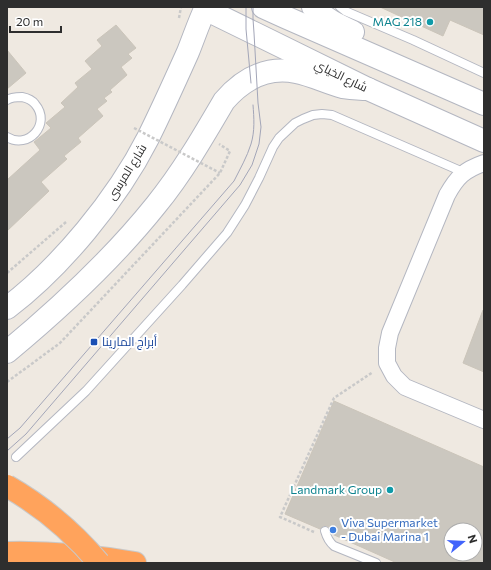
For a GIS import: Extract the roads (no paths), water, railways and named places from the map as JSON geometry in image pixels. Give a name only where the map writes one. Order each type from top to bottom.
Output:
[{"type":"highway","points":[[7,486],[23,495],[45,511],[86,547],[98,563]]},
{"type":"highway","points":[[7,553],[90,556],[135,563]]},
{"type":"main road","points":[[248,30],[259,7]]},
{"type":"main road","points":[[263,7],[285,18],[484,104]]},
{"type":"main road","points":[[313,7],[322,16],[332,22],[378,43],[406,58],[429,80]]},
{"type":"main road","name":"شارع الخياي","points":[[203,8],[368,89],[484,141]]},
{"type":"main road","name":"شارع المرسى","points":[[8,306],[35,285],[61,259],[108,202],[129,171],[148,139],[170,93],[188,52],[203,8]]},
{"type":"main road","points":[[7,352],[66,301],[116,251],[156,205],[179,175],[224,101],[231,92],[245,81],[261,74],[284,71],[296,72],[344,87],[368,89]]},
{"type":"street","points":[[484,163],[474,166],[464,172],[454,183],[447,196],[390,333],[387,348],[387,363],[394,376],[405,387],[484,420]]},
{"type":"lane","points":[[340,7],[484,73]]},
{"type":"lane","points":[[7,100],[17,97],[25,97],[38,107],[41,115],[37,131],[32,137],[16,141],[7,137]]},
{"type":"lane","points":[[16,457],[86,391],[182,285],[227,232],[245,205],[273,147],[279,138],[295,123],[313,115],[332,115],[464,172]]},
{"type":"lane","points":[[326,534],[329,542],[334,546],[376,563]]},
{"type":"tram line","points":[[246,7],[246,29],[251,83]]},
{"type":"tram line","points":[[7,451],[26,434],[240,185],[252,165],[259,144],[261,127],[258,103],[253,7]]},
{"type":"tram line","points":[[7,439],[20,428],[234,181],[248,154],[251,144],[254,124],[253,105]]},
{"type":"place","name":"MAG 218","points":[[430,22]]},
{"type":"place","name":"أبراج المارينا","points":[[94,342]]},
{"type":"place","name":"Landmark Group","points":[[390,490]]},
{"type":"place","name":"Viva Supermarket - Dubai Marina 1","points":[[333,530]]}]
